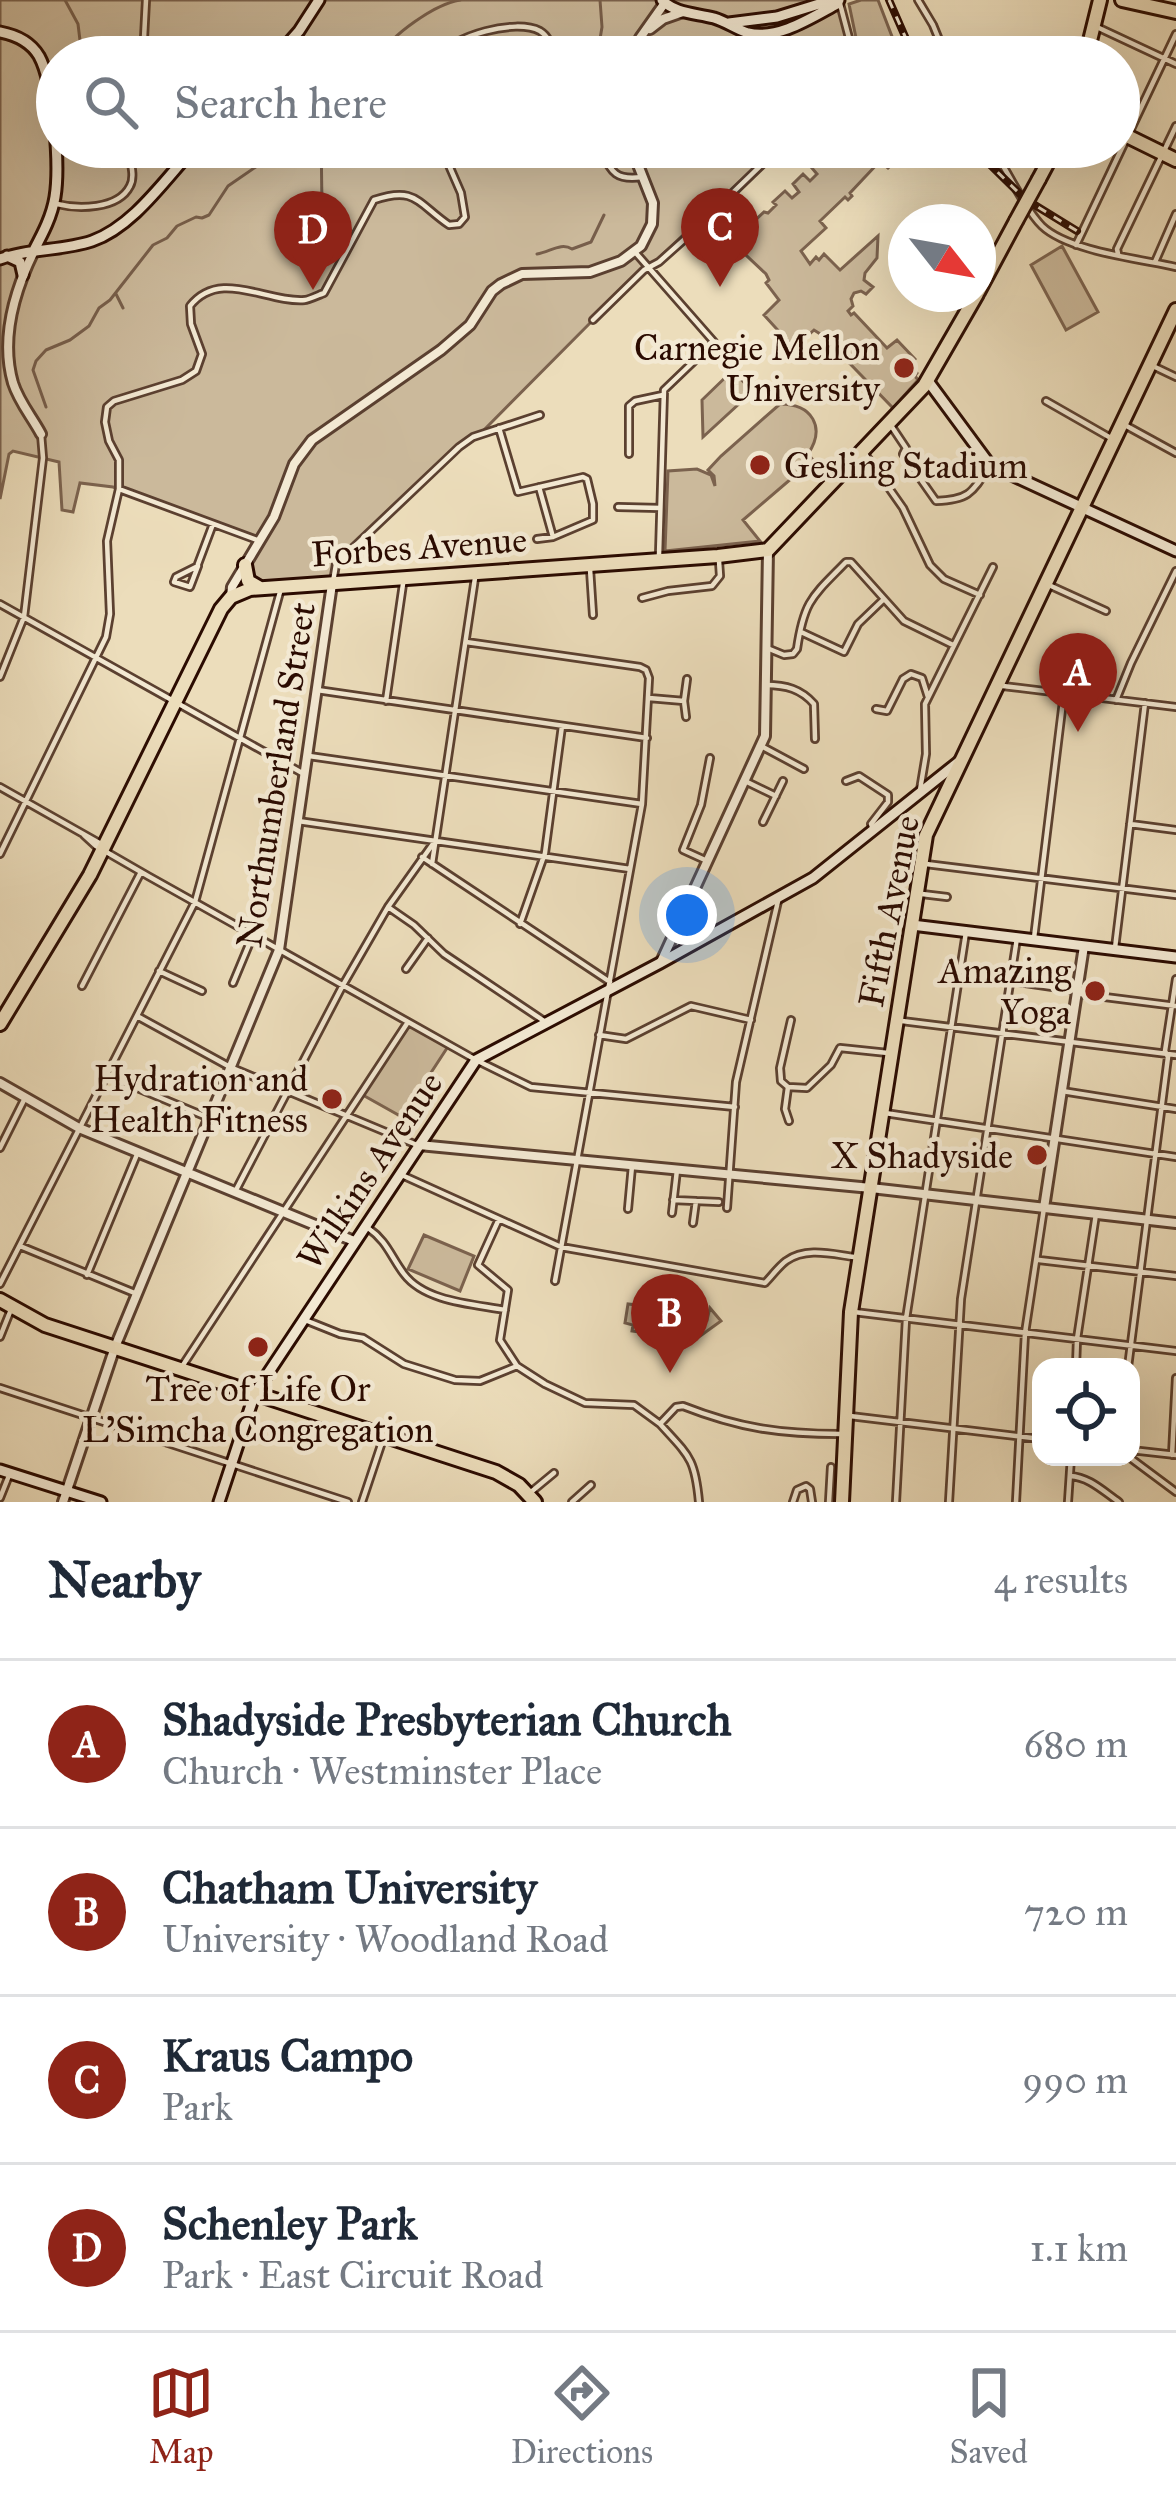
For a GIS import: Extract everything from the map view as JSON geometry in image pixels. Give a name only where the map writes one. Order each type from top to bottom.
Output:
[{"type":"main road","points":[[294,36],[319,0]]},
{"type":"main road","points":[[663,2],[741,31],[769,35],[824,11],[837,0]]},
{"type":"main road","points":[[1092,36],[1100,0]]},
{"type":"main road","points":[[1122,0],[1176,12]]},
{"type":"main road","points":[[0,32],[28,43],[36,53]]},
{"type":"main road","points":[[1140,142],[1169,156]]},
{"type":"main road","points":[[34,250],[54,203],[57,168]]},
{"type":"main road","points":[[4,258],[92,241],[125,221],[175,168]]},
{"type":"main road","points":[[996,258],[1045,168]]},
{"type":"main road","points":[[49,220],[52,238],[68,246]]},
{"type":"main road","points":[[4,258],[20,262],[23,275]]},
{"type":"main road","name":"Fifth Avenue","points":[[842,1502],[851,1312],[926,836],[1176,310]]},
{"type":"main road","points":[[767,550],[928,381],[966,312]]},
{"type":"main road","points":[[928,381],[990,465],[1176,551]]},
{"type":"main road","name":"Forbes Avenue","points":[[231,596],[281,586],[767,550]]},
{"type":"main road","points":[[245,565],[248,581],[261,588]]},
{"type":"main road","points":[[0,1024],[90,875],[231,596]]},
{"type":"main road","name":"Wilkins Avenue","points":[[219,1502],[255,1393],[476,1060],[813,878],[961,760]]},
{"type":"main road","points":[[912,925],[1176,957]]},
{"type":"main road","points":[[6,1303],[46,1325],[496,1472],[532,1498]]},
{"type":"main road","points":[[5,1471],[64,1496],[101,1502]]},
{"type":"street","points":[[144,36],[146,0]]},
{"type":"street","points":[[837,0],[848,36]]},
{"type":"street","points":[[918,0],[937,36]]},
{"type":"street","points":[[642,36],[663,2]]},
{"type":"street","points":[[644,33],[683,12]]},
{"type":"street","points":[[1094,26],[1116,36]]},
{"type":"street","points":[[471,36],[530,29],[545,36]]},
{"type":"street","points":[[1140,109],[1176,34]]},
{"type":"street","points":[[1140,47],[1176,64]]},
{"type":"street","points":[[1118,254],[1169,156],[1176,126]]},
{"type":"street","points":[[54,203],[88,207],[122,195],[130,186],[131,168]]},
{"type":"street","points":[[0,854],[106,637],[110,614],[107,541],[119,489],[119,460],[105,422],[107,407],[196,371],[202,354],[190,306],[200,294],[216,287],[307,300],[324,293],[374,200],[396,193],[413,197],[449,225],[463,221],[461,193],[450,168]]},
{"type":"street","points":[[610,168],[619,177],[643,177]]},
{"type":"street","points":[[231,596],[280,504],[294,464],[312,440],[460,334],[501,284],[522,274],[590,272],[635,252],[648,235],[653,217],[652,197],[639,168]]},
{"type":"street","points":[[593,320],[758,168]]},
{"type":"street","points":[[1005,168],[1039,223],[1053,235],[1076,245],[1176,267]]},
{"type":"street","points":[[1076,245],[1109,168]]},
{"type":"street","points":[[1155,262],[1176,214]]},
{"type":"street","points":[[0,677],[24,617],[43,458],[41,434],[13,384],[6,334],[34,250]]},
{"type":"street","points":[[635,252],[714,342],[664,389],[659,559]]},
{"type":"street","points":[[1150,364],[1176,376]]},
{"type":"street","points":[[628,454],[629,406],[663,395]]},
{"type":"street","points":[[1046,401],[1114,440]]},
{"type":"street","name":"Northumberland Street","points":[[64,1496],[136,1294],[279,950],[336,564],[459,447],[473,437],[540,415]]},
{"type":"street","points":[[889,423],[906,448],[903,454],[936,501],[958,501],[971,493],[990,465]]},
{"type":"street","points":[[1122,423],[1176,453]]},
{"type":"street","points":[[499,428],[516,490],[587,479],[593,520],[553,537],[537,538]]},
{"type":"street","points":[[862,450],[903,508],[930,565],[944,579],[980,595]]},
{"type":"street","points":[[539,487],[553,537]]},
{"type":"street","points":[[119,489],[260,541]]},
{"type":"street","points":[[618,507],[660,508]]},
{"type":"street","points":[[197,566],[213,524]]},
{"type":"street","points":[[660,963],[766,736],[767,550]]},
{"type":"street","points":[[642,598],[712,586],[720,576],[718,556]]},
{"type":"street","points":[[765,648],[793,654],[813,596],[846,562],[904,621],[953,645]]},
{"type":"street","points":[[590,563],[593,615]]},
{"type":"street","points":[[920,792],[928,697],[994,567]]},
{"type":"street","points":[[1116,700],[1176,571]]},
{"type":"street","points":[[432,864],[476,572]]},
{"type":"street","points":[[386,701],[404,578]]},
{"type":"street","points":[[1046,584],[1106,610]]},
{"type":"street","points":[[0,1284],[195,902],[281,586]]},
{"type":"street","points":[[799,632],[844,652],[858,624],[884,599]]},
{"type":"street","points":[[0,604],[304,775]]},
{"type":"street","points":[[466,642],[640,667],[649,678],[642,804],[555,1281]]},
{"type":"street","points":[[876,709],[887,711],[903,679],[911,674],[922,678],[928,697]]},
{"type":"street","points":[[686,718],[687,679]]},
{"type":"street","points":[[766,685],[789,686],[806,695],[814,704],[815,739]]},
{"type":"street","points":[[997,685],[1176,707]]},
{"type":"street","points":[[317,690],[647,738]]},
{"type":"street","points":[[1034,940],[1064,693]]},
{"type":"street","points":[[649,698],[684,701]]},
{"type":"street","points":[[1115,949],[1145,703]]},
{"type":"street","points":[[520,924],[544,857],[562,726]]},
{"type":"street","points":[[761,746],[804,769]]},
{"type":"street","points":[[307,756],[642,804]]},
{"type":"street","points":[[707,861],[683,850],[701,805],[710,758]]},
{"type":"street","points":[[846,782],[859,776],[888,795],[872,824],[874,829]]},
{"type":"street","points":[[745,781],[776,796]]},
{"type":"street","points":[[763,822],[783,781]]},
{"type":"street","points":[[0,787],[141,872],[530,1087],[735,1107]]},
{"type":"street","points":[[298,821],[630,869]]},
{"type":"street","points":[[1130,824],[1176,830]]},
{"type":"street","points":[[235,1192],[343,985],[388,907],[435,841]]},
{"type":"street","points":[[422,857],[609,987]]},
{"type":"street","points":[[921,863],[1176,896]]},
{"type":"street","points":[[82,986],[141,872]]},
{"type":"street","points":[[916,893],[947,897]]},
{"type":"street","points":[[727,1208],[736,1082],[779,898]]},
{"type":"street","points":[[388,907],[444,953],[547,1023]]},
{"type":"street","points":[[896,1502],[906,1319],[966,932]]},
{"type":"street","points":[[232,983],[254,935]]},
{"type":"street","points":[[406,969],[428,938]]},
{"type":"street","points":[[949,1502],[958,1325],[1018,938]]},
{"type":"street","points":[[1016,1502],[1025,1333],[1084,946]]},
{"type":"street","points":[[159,971],[202,991]]},
{"type":"street","points":[[1128,1358],[1176,980]]},
{"type":"street","points":[[1011,981],[1174,1006]]},
{"type":"street","points":[[599,1035],[626,1039],[691,1006],[751,1020]]},
{"type":"street","points":[[137,1016],[230,1067],[417,1145],[871,1188],[1176,1223]]},
{"type":"street","points":[[791,1020],[780,1068],[781,1082],[788,1088],[807,1088],[831,1065],[840,1048],[891,1053]]},
{"type":"street","points":[[897,1020],[1176,1055]]},
{"type":"street","points":[[180,1369],[408,1022]]},
{"type":"street","points":[[106,1076],[209,1118]]},
{"type":"street","points":[[0,1084],[79,1128],[354,1241]]},
{"type":"street","points":[[788,1088],[785,1109],[790,1121]]},
{"type":"street","points":[[1062,1091],[1176,1109]]},
{"type":"street","points":[[0,1148],[26,1098]]},
{"type":"street","points":[[883,1112],[1176,1157]]},
{"type":"street","points":[[87,1275],[138,1152]]},
{"type":"street","points":[[628,1209],[632,1166]]},
{"type":"street","points":[[672,1213],[677,1170]]},
{"type":"street","points":[[398,1174],[561,1247],[765,1282],[800,1254],[860,1258]]},
{"type":"street","points":[[673,1200],[719,1202]]},
{"type":"street","points":[[693,1223],[696,1201]]},
{"type":"street","points":[[1076,1358],[1096,1214]]},
{"type":"street","points":[[499,1220],[478,1265],[508,1290],[500,1340],[517,1366],[585,1402],[634,1405],[660,1424],[696,1470],[699,1502]]},
{"type":"street","points":[[364,1226],[387,1244],[404,1274],[419,1287],[449,1300],[505,1310]]},
{"type":"street","points":[[20,1246],[136,1294]]},
{"type":"street","points":[[1036,1260],[1176,1276]]},
{"type":"street","points":[[0,1337],[6,1303]]},
{"type":"street","points":[[851,1312],[1176,1351]]},
{"type":"street","points":[[303,1319],[363,1338],[404,1364],[455,1380],[480,1381],[517,1366]]},
{"type":"street","points":[[1140,1454],[1174,1455],[1176,1378]]},
{"type":"street","points":[[0,1388],[347,1502]]},
{"type":"street","points":[[660,1424],[683,1406],[733,1424],[785,1434],[845,1434]]},
{"type":"street","points":[[847,1416],[1032,1438]]},
{"type":"street","points":[[362,1502],[384,1436]]},
{"type":"street","points":[[1140,1462],[1176,1492]]},
{"type":"street","points":[[1068,1502],[1071,1466]]},
{"type":"street","points":[[829,1502],[831,1467]]},
{"type":"street","points":[[0,1498],[5,1471]]},
{"type":"street","points":[[532,1498],[554,1473]]},
{"type":"street","points":[[1070,1476],[1090,1482],[1119,1502]]},
{"type":"street","points":[[572,1502],[591,1485]]},
{"type":"street","points":[[793,1502],[797,1490],[806,1486],[812,1502]]},
{"type":"shaded area","points":[[0,0],[839,0],[848,36],[36,36],[36,168],[755,168],[476,438],[453,453],[336,564],[333,582],[231,597],[259,541],[113,487],[80,483],[73,512],[62,510],[59,462],[13,451],[0,499]]},
{"type":"shaded area","points":[[878,0],[892,36],[856,36],[849,4]]},
{"type":"shaded area","points":[[812,168],[873,168],[848,200],[845,197],[820,221],[826,228],[801,251],[810,264],[824,254],[840,270],[878,236],[877,258],[864,280],[873,287],[866,294],[854,293],[848,311],[887,348],[897,340],[915,359],[910,365],[918,380],[893,408],[824,333],[814,330],[794,348],[764,315],[779,300],[766,283],[766,274],[732,242],[768,213],[785,191],[792,198],[799,192],[793,184],[803,174],[810,181],[817,174]]},
{"type":"shaded area","points":[[1062,246],[1098,312],[1066,330],[1031,265]]},
{"type":"shaded area","points":[[732,371],[753,391],[703,437],[702,400]]},
{"type":"shaded area","points":[[780,404],[800,408],[813,419],[816,435],[808,454],[813,460],[743,520],[760,541],[665,551],[668,471],[697,469],[711,475],[715,486],[714,476],[708,470]]},
{"type":"shaded area","points":[[408,1022],[449,1045],[402,1117],[361,1094]]},
{"type":"shaded area","points":[[424,1235],[474,1256],[460,1291],[408,1269]]},
{"type":"shaded area","points":[[648,1292],[659,1297],[656,1314],[707,1320],[710,1308],[721,1321],[692,1342],[632,1331],[633,1325],[625,1323],[628,1304],[645,1306]]},
{"type":"waterway","points":[[65,0],[79,36]]},
{"type":"waterway","points":[[397,36],[438,8],[460,0]]},
{"type":"waterway","points":[[600,0],[600,36]]},
{"type":"waterway","points":[[46,407],[33,370],[36,361],[46,350],[89,326],[153,245],[177,226],[209,215],[228,186],[254,168]]},
{"type":"waterway","points":[[322,168],[323,217]]},
{"type":"waterway","points":[[537,254],[591,242],[604,215]]},
{"type":"waterway","points":[[116,294],[123,308]]},
{"type":"railway","points":[[889,0],[905,36]]},
{"type":"railway","points":[[993,168],[1025,199],[1077,231]]},
{"type":"place","name":"Kraus Campo","points":[[720,287]]},
{"type":"place","name":"Schenley Park","points":[[313,290]]},
{"type":"place","name":"Carnegie Mellon University","points":[[904,368]]},
{"type":"place","name":"Gesling Stadium","points":[[760,465]]},
{"type":"place","name":"Shadyside Presbyterian Church","points":[[1078,732]]},
{"type":"place","name":"Amazing Yoga","points":[[1095,991]]},
{"type":"place","name":"Hydration and Health Fitness","points":[[332,1099]]},
{"type":"place","name":"X Shadyside","points":[[1037,1155]]},
{"type":"place","name":"Tree of Life Or L'Simcha Congregation","points":[[258,1347]]},
{"type":"place","name":"Chatham University","points":[[670,1373]]}]
